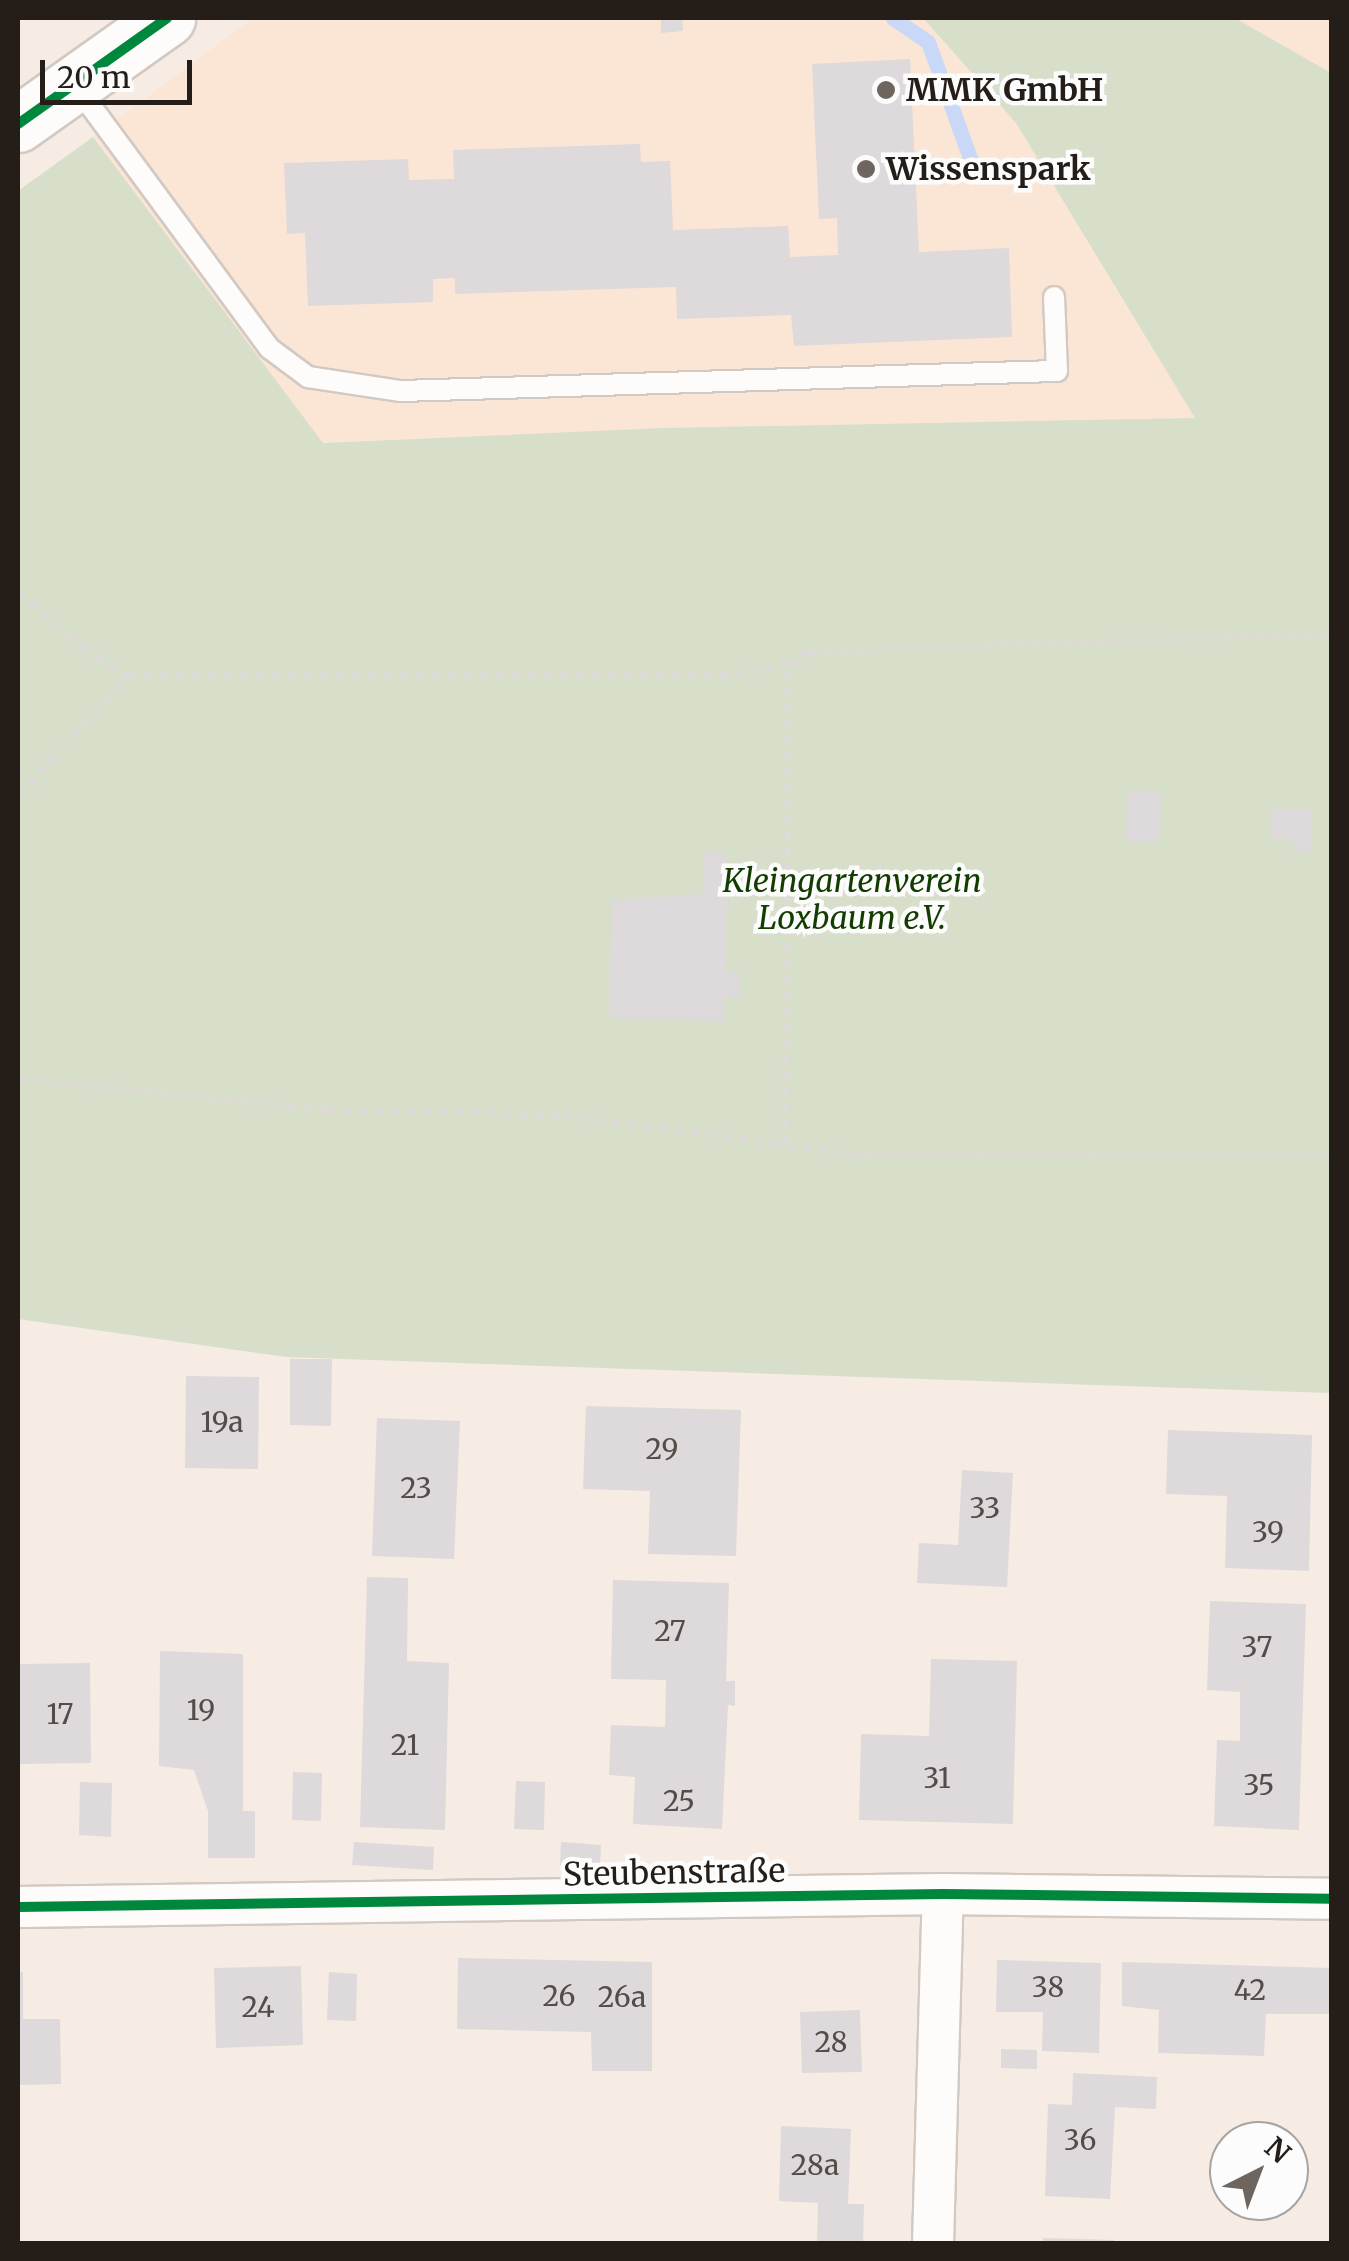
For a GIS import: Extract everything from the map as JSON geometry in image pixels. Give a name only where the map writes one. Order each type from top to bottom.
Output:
[{"type":"street","points":[[18,124],[167,18]]},
{"type":"street","points":[[933,2244],[943,1894]]},
{"type":"street","name":"Steubenstraße","points":[[18,1907],[943,1894],[1332,1898]]},
{"type":"lane","points":[[73,82],[269,348],[308,377],[400,391],[1057,371],[1054,297]]},
{"type":"path","points":[[18,592],[82,648],[127,677],[734,674],[789,664],[810,652],[1332,634]]},
{"type":"path","points":[[785,1144],[789,664]]},
{"type":"path","points":[[18,796],[127,677]]},
{"type":"path","points":[[18,1079],[327,1110],[565,1116],[862,1155],[1332,1156]]},
{"type":"shaded area","points":[[253,18],[923,18],[1016,123],[1196,418],[663,428],[268,445],[69,155]]},
{"type":"shaded area","points":[[1235,18],[1331,18],[1331,73]]},
{"type":"green space","name":"Kleingartenverein Loxbaum e.V.","points":[[923,18],[1235,18],[1331,73],[1331,1393],[286,1357],[18,1319],[18,191],[93,137],[323,443],[663,428],[1195,418],[1016,123]]},
{"type":"building","points":[[682,18],[683,31],[661,33],[661,19]]},
{"type":"building","points":[[910,59],[919,252],[1009,248],[1012,337],[794,346],[791,315],[677,319],[676,287],[455,294],[455,278],[433,279],[433,302],[308,306],[305,233],[287,234],[284,163],[408,159],[409,180],[454,179],[453,150],[640,144],[641,162],[670,161],[673,230],[788,226],[790,257],[838,255],[837,218],[819,219],[812,64]]},
{"type":"building","points":[[1128,791],[1162,793],[1159,842],[1125,841]]},
{"type":"building","points":[[1272,809],[1312,810],[1311,852],[1294,852],[1294,840],[1271,840]]},
{"type":"building","points":[[704,852],[728,854],[725,972],[740,973],[739,997],[723,996],[723,1021],[609,1018],[612,900],[703,894]]},
{"type":"building","points":[[290,1359],[332,1359],[331,1426],[290,1425]]},
{"type":"building","points":[[186,1376],[259,1377],[258,1469],[185,1468]]},
{"type":"building","points":[[586,1406],[741,1410],[736,1556],[648,1554],[650,1491],[583,1489]]},
{"type":"building","points":[[377,1418],[460,1421],[454,1559],[372,1556]]},
{"type":"building","points":[[1168,1430],[1312,1435],[1309,1571],[1225,1568],[1227,1496],[1166,1494]]},
{"type":"building","points":[[962,1470],[1013,1473],[1007,1587],[917,1583],[919,1543],[958,1545]]},
{"type":"building","points":[[367,1577],[408,1578],[407,1661],[449,1663],[445,1830],[360,1827]]},
{"type":"building","points":[[613,1580],[729,1583],[726,1681],[735,1681],[735,1706],[728,1705],[722,1829],[633,1824],[635,1777],[609,1775],[611,1725],[665,1727],[666,1680],[611,1679]]},
{"type":"building","points":[[1210,1601],[1306,1604],[1299,1830],[1214,1826],[1217,1740],[1240,1741],[1240,1692],[1207,1690]]},
{"type":"building","points":[[160,1651],[243,1654],[243,1811],[255,1811],[255,1858],[208,1858],[208,1811],[194,1770],[159,1766]]},
{"type":"building","points":[[931,1659],[1017,1661],[1013,1824],[859,1820],[861,1734],[929,1736]]},
{"type":"building","points":[[90,1663],[91,1763],[18,1764],[18,1664]]},
{"type":"building","points":[[293,1772],[322,1773],[321,1821],[292,1820]]},
{"type":"building","points":[[516,1781],[545,1782],[544,1830],[514,1829]]},
{"type":"building","points":[[80,1782],[112,1783],[111,1837],[79,1835]]},
{"type":"building","points":[[354,1842],[434,1847],[433,1870],[352,1865]]},
{"type":"building","points":[[561,1842],[601,1845],[600,1868],[560,1866]]},
{"type":"building","points":[[458,1958],[652,1962],[652,2071],[592,2071],[591,2032],[457,2029]]},
{"type":"building","points":[[997,1960],[1101,1963],[1099,2053],[1042,2051],[1043,2012],[996,2012]]},
{"type":"building","points":[[1122,1962],[1332,1968],[1332,2014],[1266,2014],[1264,2056],[1158,2053],[1159,2010],[1122,2006]]},
{"type":"building","points":[[301,1966],[303,2045],[216,2048],[214,1968]]},
{"type":"building","points":[[18,1972],[23,1972],[23,2019],[60,2019],[61,2084],[18,2085]]},
{"type":"building","points":[[329,1972],[357,1974],[356,2021],[327,2020]]},
{"type":"building","points":[[860,2010],[862,2072],[802,2073],[800,2012]]},
{"type":"building","points":[[1001,2049],[1037,2050],[1037,2069],[1001,2068]]},
{"type":"building","points":[[1073,2073],[1157,2077],[1156,2109],[1115,2107],[1110,2199],[1045,2196],[1048,2104],[1072,2105]]},
{"type":"building","points":[[781,2126],[851,2129],[848,2204],[864,2204],[863,2244],[817,2244],[818,2203],[779,2201]]},
{"type":"building","points":[[1043,2238],[1114,2240],[1114,2244],[1043,2244]]},
{"type":"waterway","points":[[893,18],[928,42],[970,158]]},
{"type":"cycle path","points":[[18,124],[167,18]]},
{"type":"cycle path","points":[[18,1907],[943,1894],[1332,1899]]},
{"type":"place","name":"MMK GmbH","points":[[886,90]]},
{"type":"place","name":"Wissenspark","points":[[866,169]]}]
